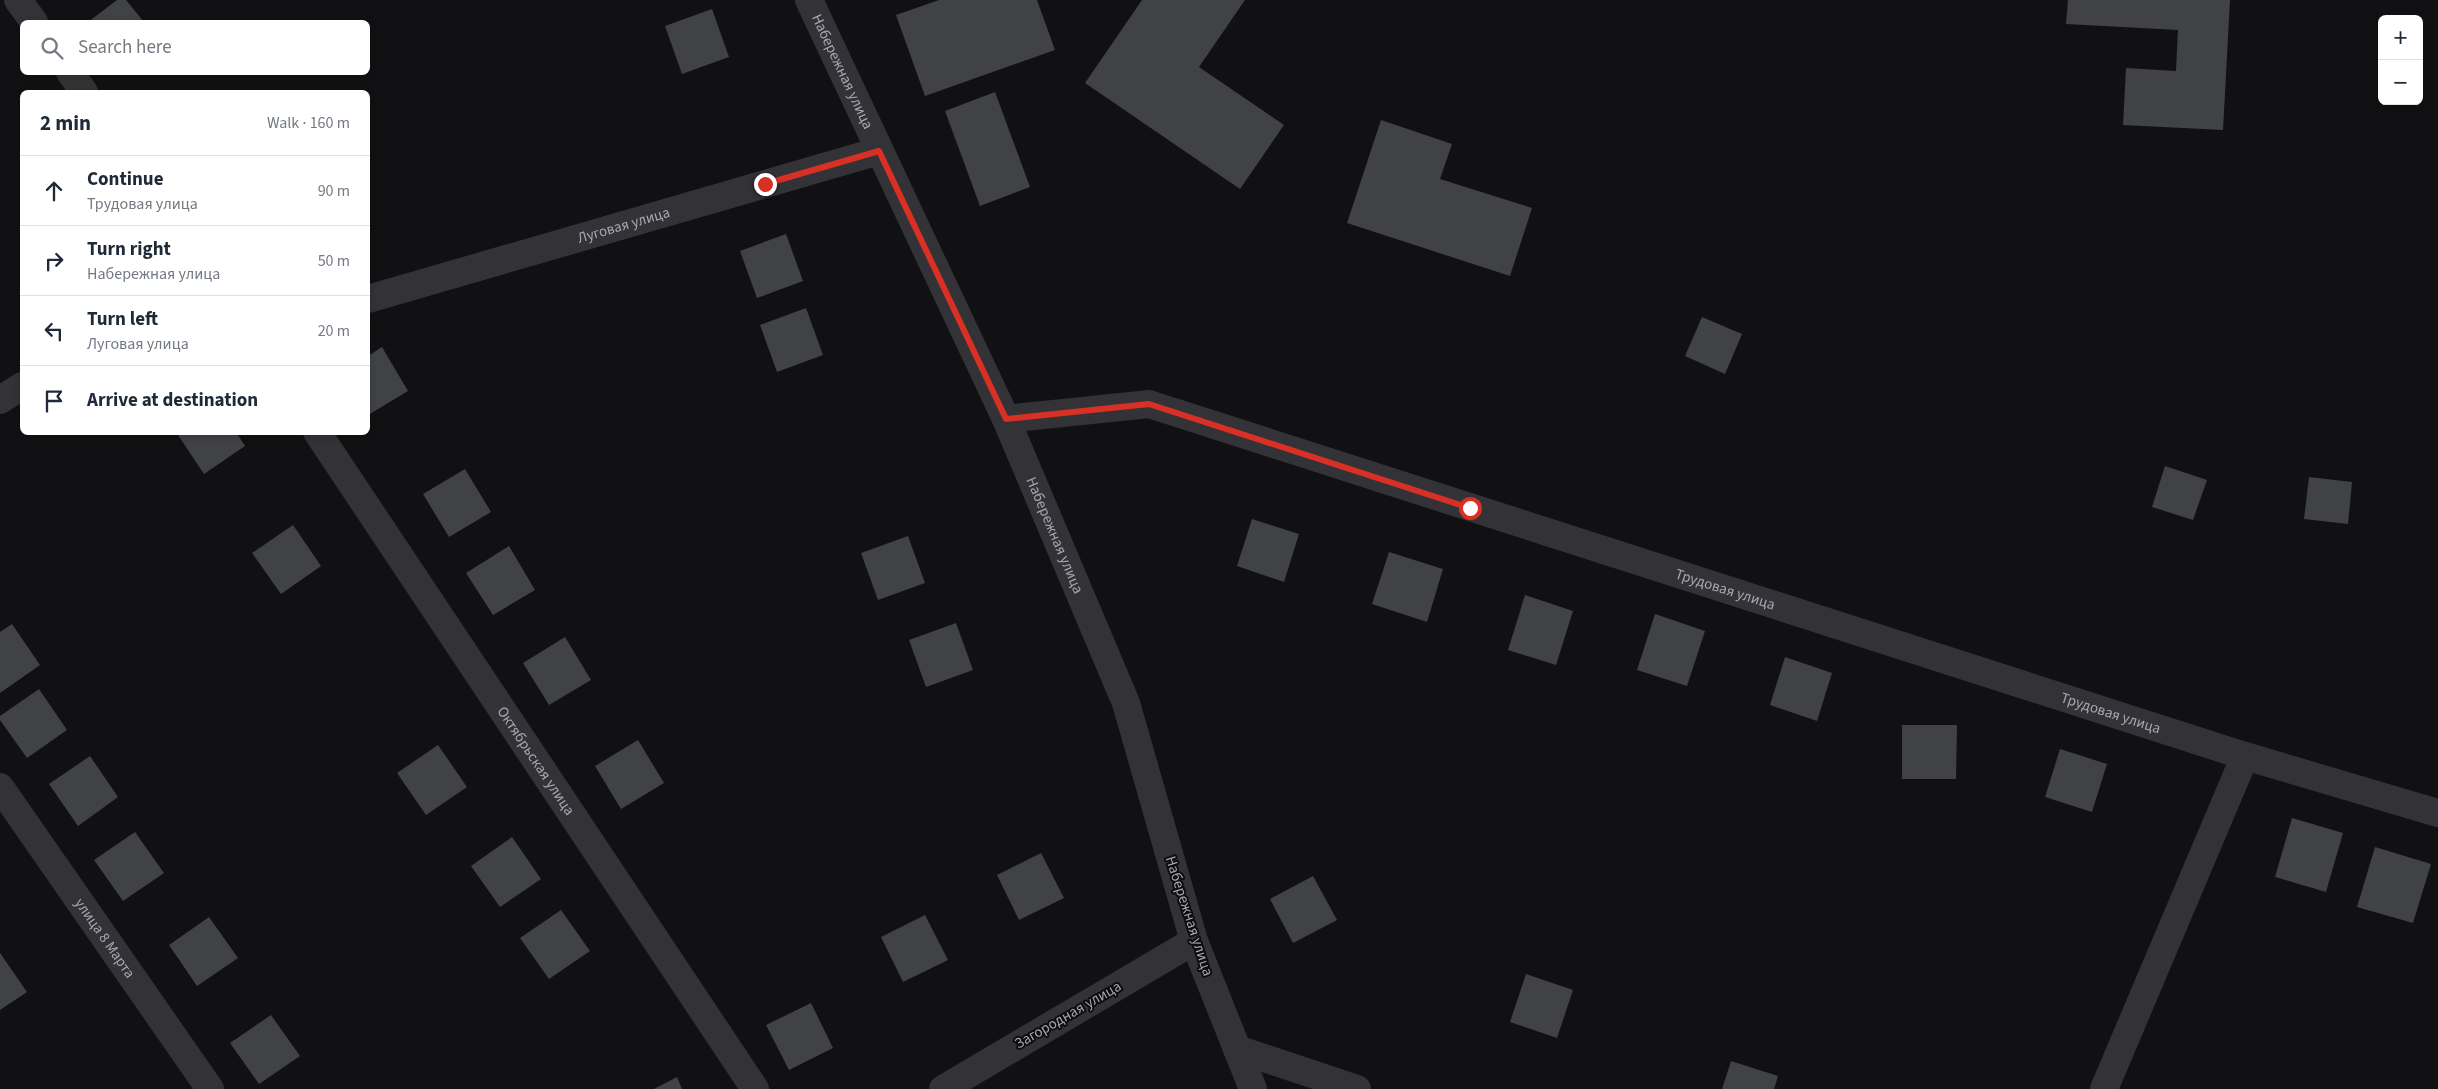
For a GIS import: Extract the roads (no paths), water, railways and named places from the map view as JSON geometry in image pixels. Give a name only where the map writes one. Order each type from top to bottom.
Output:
[{"type":"street","points":[[18,0],[33,20]]},
{"type":"street","name":"Набережная улица","points":[[808,0],[1006,419],[1126,703],[1194,942],[1253,1089]]},
{"type":"street","points":[[72,75],[83,90]]},
{"type":"street","name":"Луговая улица","points":[[370,297],[879,151]]},
{"type":"street","points":[[0,400],[20,387]]},
{"type":"street","name":"Трудовая улица","points":[[1006,419],[1149,404],[2246,756],[2438,813]]},
{"type":"street","name":"Октябрьская улица","points":[[319,435],[755,1089]]},
{"type":"street","points":[[2104,1089],[2246,756]]},
{"type":"street","name":"улица 8 Марта","points":[[0,787],[210,1089]]},
{"type":"street","name":"Загородная улица","points":[[943,1089],[1194,942]]},
{"type":"street","points":[[1237,1049],[1357,1089]]}]
